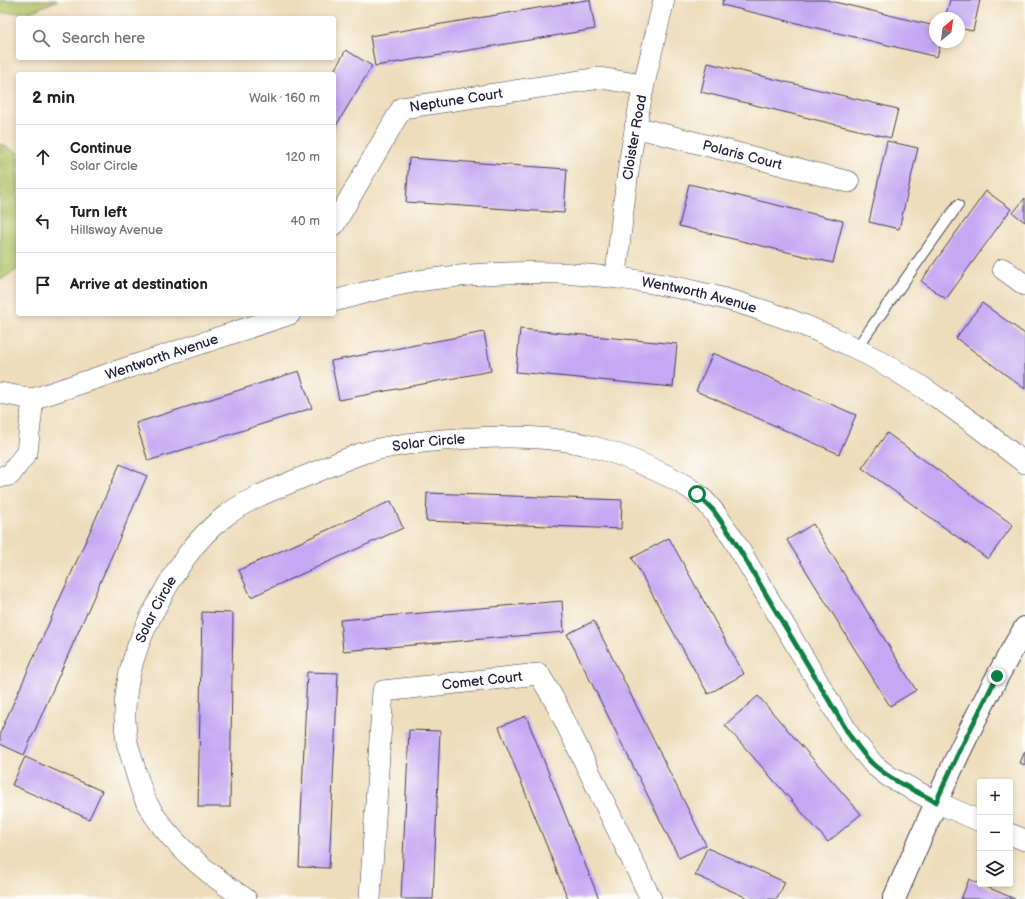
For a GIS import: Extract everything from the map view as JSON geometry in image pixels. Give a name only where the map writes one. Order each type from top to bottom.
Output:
[{"type":"street","name":"Cloister Road","points":[[616,277],[622,219],[635,127],[643,85],[664,0]]},
{"type":"street","name":"Neptune Court","points":[[336,222],[402,108],[600,78],[643,85]]},
{"type":"street","name":"Polaris Court","points":[[635,127],[849,182]]},
{"type":"street","points":[[1003,269],[1025,285]]},
{"type":"street","name":"Wentworth Avenue","points":[[336,300],[395,285],[431,279],[469,275],[519,273],[616,277],[676,287],[717,296],[762,309],[856,348],[902,374],[940,399],[1025,463]]},
{"type":"street","name":"Wentworth Avenue","points":[[0,394],[33,399],[284,316]]},
{"type":"street","points":[[0,477],[10,475],[27,452],[33,399]]},
{"type":"street","name":"Solar Circle","points":[[246,899],[220,882],[190,856],[159,822],[147,803],[127,743],[124,712],[128,679],[135,651],[154,608],[177,568],[203,536],[224,516],[249,501],[330,466],[363,454],[413,442],[498,437],[546,438],[588,445],[628,456],[676,480],[697,494],[713,510],[732,537],[850,736],[866,757],[888,776],[936,802],[977,820]]},
{"type":"street","points":[[894,899],[936,802],[976,716],[1019,649],[1025,628]]},
{"type":"street","name":"Comet Court","points":[[370,899],[383,691],[539,674],[556,703],[651,899]]},
{"type":"street","points":[[1013,835],[1025,840]]},
{"type":"lane","points":[[856,348],[958,205]]},
{"type":"green space","points":[[0,0],[58,0],[30,12],[0,13]]},
{"type":"green space","points":[[0,144],[16,152],[16,270],[0,280]]},
{"type":"building","points":[[590,0],[595,29],[375,66],[370,36]]},
{"type":"building","points":[[723,0],[826,0],[929,25],[929,48],[939,48],[937,57],[722,5]]},
{"type":"building","points":[[950,0],[980,0],[973,31],[965,29],[965,12],[947,12]]},
{"type":"building","points":[[346,50],[372,66],[336,126],[336,72],[333,72]]},
{"type":"building","points":[[708,63],[898,109],[891,138],[701,92]]},
{"type":"building","points":[[887,141],[918,148],[899,229],[869,222]]},
{"type":"building","points":[[409,158],[567,169],[564,213],[406,202]]},
{"type":"building","points":[[689,184],[843,221],[833,263],[679,226]]},
{"type":"building","points":[[986,191],[1011,209],[946,299],[921,281]]},
{"type":"building","points":[[1025,198],[1025,222],[1013,213]]},
{"type":"building","points":[[982,303],[1025,334],[1025,389],[956,338]]},
{"type":"building","points":[[520,329],[677,344],[673,387],[516,372]]},
{"type":"building","points":[[484,332],[491,371],[339,400],[331,361]]},
{"type":"building","points":[[713,353],[856,415],[839,454],[696,391]]},
{"type":"building","points":[[299,371],[312,408],[148,461],[136,423]]},
{"type":"building","points":[[887,433],[1013,525],[988,559],[862,468]]},
{"type":"building","points":[[120,464],[147,476],[24,755],[0,744],[0,733]]},
{"type":"building","points":[[427,493],[622,500],[621,529],[426,521]]},
{"type":"building","points":[[391,501],[403,528],[251,597],[239,570]]},
{"type":"building","points":[[813,524],[916,690],[890,706],[787,540]]},
{"type":"building","points":[[669,538],[744,674],[708,694],[632,558]]},
{"type":"building","points":[[562,601],[564,632],[343,651],[340,620]]},
{"type":"building","points":[[202,612],[233,613],[230,807],[198,807]]},
{"type":"building","points":[[594,621],[706,845],[679,858],[567,634]]},
{"type":"building","points":[[307,672],[338,673],[329,868],[299,867]]},
{"type":"building","points":[[758,696],[861,814],[828,842],[725,725]]},
{"type":"building","points":[[526,716],[599,899],[568,899],[499,727]]},
{"type":"building","points":[[409,730],[440,731],[433,899],[401,899]]},
{"type":"building","points":[[1025,751],[1025,765],[1020,763]]},
{"type":"building","points":[[25,757],[102,791],[89,819],[12,785]]},
{"type":"building","points":[[707,848],[785,882],[777,899],[750,899],[695,875]]},
{"type":"building","points":[[969,879],[977,883],[977,887],[987,887],[1015,899],[961,899]]},
{"type":"route","points":[[697,494],[713,510],[732,537],[850,736],[866,757],[888,776],[936,802],[997,676]]}]
